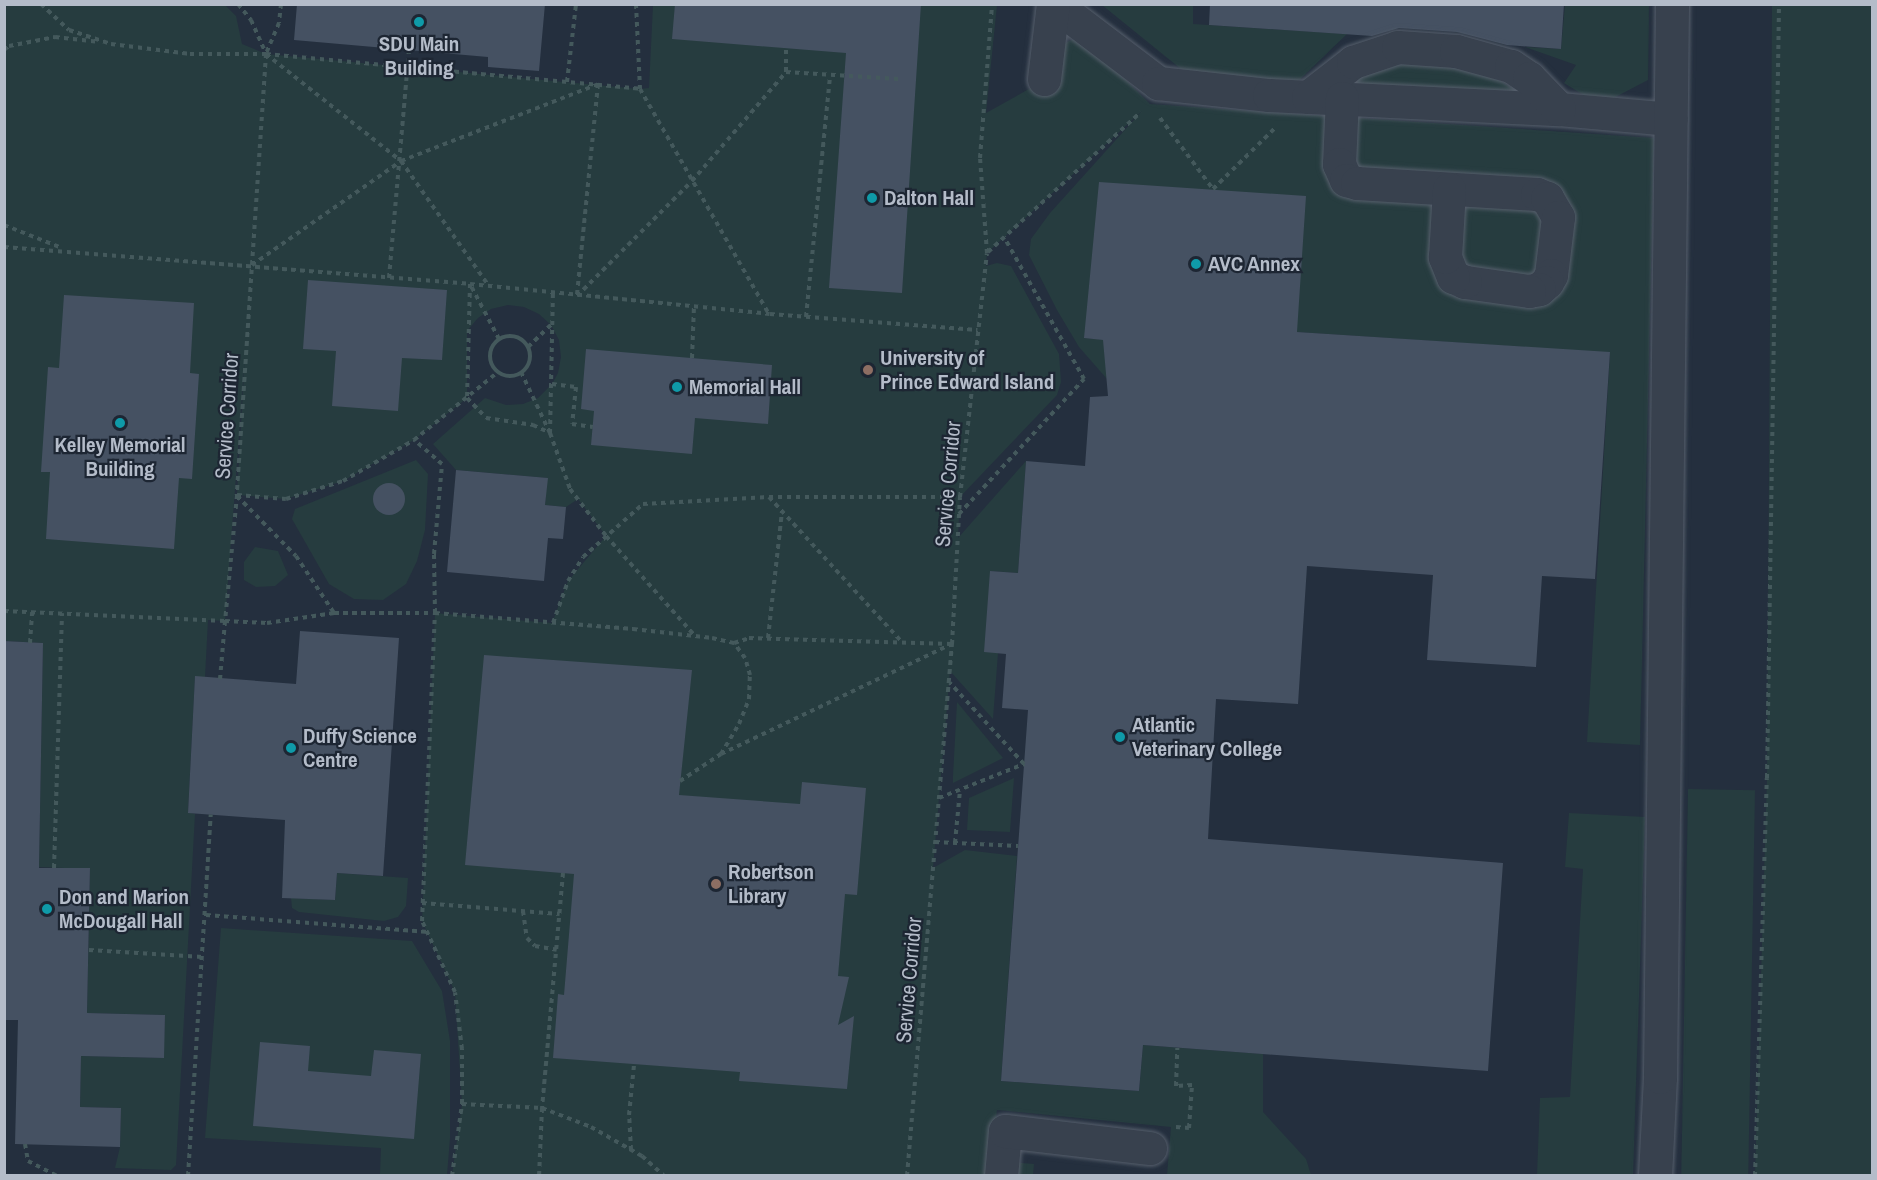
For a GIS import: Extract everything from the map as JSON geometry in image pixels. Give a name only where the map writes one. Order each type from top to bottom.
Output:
[{"type":"street","points":[[1044,79],[1054,4],[1158,83],[1308,96],[1559,109],[1671,119]]},
{"type":"street","points":[[1654,1176],[1660,1077],[1672,4]]},
{"type":"street","points":[[1308,96],[1353,62],[1398,46],[1456,51],[1511,66],[1529,78],[1559,109]]},
{"type":"street","points":[[1342,98],[1339,164],[1346,180],[1357,183],[1449,189]]},
{"type":"street","points":[[1001,1176],[1005,1131],[1150,1148]]},
{"type":"path","points":[[41,4],[69,30],[111,44]]},
{"type":"path","points":[[238,4],[251,20],[266,54],[401,161],[489,287]]},
{"type":"path","name":"Service Corridor","points":[[220,679],[237,495],[266,54],[279,23],[281,4]]},
{"type":"path","points":[[567,82],[576,4]]},
{"type":"path","points":[[636,4],[640,89],[770,314]]},
{"type":"path","name":"Service Corridor","points":[[907,1176],[952,644],[960,496],[987,253],[980,158],[993,4]]},
{"type":"path","points":[[1755,1176],[1766,801],[1779,4]]},
{"type":"path","points":[[4,50],[9,46],[55,37],[190,54],[266,54],[640,89]]},
{"type":"path","points":[[577,296],[692,181],[786,72],[786,49]]},
{"type":"path","points":[[389,278],[409,50]]},
{"type":"path","points":[[786,72],[899,79]]},
{"type":"path","points":[[806,317],[830,75]]},
{"type":"path","points":[[251,266],[401,161],[598,84]]},
{"type":"path","points":[[577,296],[598,84]]},
{"type":"path","points":[[1157,113],[1213,189],[1308,96]]},
{"type":"path","points":[[987,253],[1150,104]]},
{"type":"path","points":[[4,225],[68,251]]},
{"type":"path","points":[[959,514],[1084,379],[1004,237]]},
{"type":"path","points":[[4,247],[470,284],[770,314],[977,330]]},
{"type":"path","points":[[470,284],[499,339]]},
{"type":"path","points":[[470,284],[467,398],[486,418],[532,425],[550,433]]},
{"type":"path","points":[[550,433],[553,294]]},
{"type":"path","points":[[692,358],[694,307]]},
{"type":"path","points":[[528,347],[551,326]]},
{"type":"path","points":[[512,336],[528,347],[530,360],[521,372],[511,376],[498,372],[494,368],[490,355],[499,339],[512,336]]},
{"type":"path","points":[[237,495],[286,499],[343,481],[414,440],[498,372]]},
{"type":"path","points":[[521,372],[550,433],[570,489],[606,536],[695,636]]},
{"type":"path","points":[[552,384],[576,387],[572,424],[593,427]]},
{"type":"path","points":[[414,440],[442,464],[434,554],[435,613],[422,921],[455,992],[462,1049],[462,1104],[452,1176]]},
{"type":"path","points":[[237,495],[296,556],[334,613]]},
{"type":"path","points":[[552,623],[568,581],[583,557],[643,504],[769,497],[960,496]]},
{"type":"path","points":[[769,497],[902,642]]},
{"type":"path","points":[[768,638],[782,511]]},
{"type":"path","points":[[4,611],[267,623],[334,613],[435,613],[695,636],[734,644],[749,638],[768,638],[952,644]]},
{"type":"path","points":[[30,643],[32,612]]},
{"type":"path","points":[[54,868],[62,613]]},
{"type":"path","points":[[722,754],[739,724],[749,699],[750,675],[745,658],[734,644]]},
{"type":"path","points":[[680,781],[722,754],[952,644]]},
{"type":"path","points":[[939,798],[1024,764],[949,682]]},
{"type":"path","points":[[955,843],[960,790]]},
{"type":"path","points":[[188,1176],[211,815]]},
{"type":"path","points":[[935,842],[1018,846]]},
{"type":"path","points":[[538,1176],[563,873]]},
{"type":"path","points":[[422,903],[560,914]]},
{"type":"path","points":[[523,911],[527,938],[535,946],[556,950]]},
{"type":"path","points":[[206,915],[428,932]]},
{"type":"path","points":[[89,950],[202,957]]},
{"type":"path","points":[[1150,1148],[1172,1127],[1189,1128],[1192,1085],[1176,1086],[1177,1048]]},
{"type":"path","points":[[632,1151],[629,1115],[633,1065]]},
{"type":"path","points":[[462,1104],[542,1108],[591,1127],[632,1151],[664,1176]]},
{"type":"path","points":[[25,1144],[28,1161],[57,1176]]},
{"type":"green space","points":[[4,5],[225,5],[236,16],[242,44],[266,54],[640,89],[649,88],[653,5],[997,5],[986,113],[1063,70],[1058,52],[1067,42],[1082,36],[1150,104],[1654,138],[1640,745],[1587,742],[1610,353],[1297,332],[1084,338],[1111,340],[1107,379],[1079,347],[1057,310],[1029,255],[1031,239],[1050,213],[1142,111],[987,253],[986,266],[997,263],[1011,266],[1059,354],[1061,382],[1057,395],[960,497],[958,538],[1026,461],[1018,573],[990,571],[998,653],[993,719],[950,671],[933,868],[965,850],[1017,856],[1001,1081],[1139,1091],[1143,1045],[1263,1054],[1263,1112],[1306,1159],[1311,1175],[1167,1175],[1171,1127],[997,1110],[990,1175],[452,1175],[462,1104],[455,992],[422,921],[435,613],[552,623],[568,581],[606,536],[578,499],[566,507],[545,505],[547,478],[456,470],[433,444],[485,398],[506,405],[523,404],[538,398],[552,384],[558,373],[561,357],[559,340],[551,325],[539,314],[524,307],[508,305],[491,309],[478,318],[467,331],[467,398],[414,440],[343,481],[286,499],[237,495],[245,356],[225,621],[208,620],[205,677],[195,677],[188,812],[195,814],[176,1165],[171,1170],[115,1168],[120,1147],[121,1108],[80,1107],[81,1056],[163,1058],[165,1015],[87,1013],[90,869],[39,867],[43,643],[4,641]]},
{"type":"green space","points":[[1102,5],[1193,5],[1193,24],[1347,34],[1292,87],[1186,73]]},
{"type":"green space","points":[[1565,5],[1649,6],[1648,80],[1600,105],[1564,83],[1576,65],[1525,47],[1561,49]]},
{"type":"green space","points":[[1772,5],[1872,5],[1872,1175],[1755,1175],[1767,778]]},
{"type":"green space","points":[[1390,59],[1485,71],[1513,89],[1524,100],[1336,86]]},
{"type":"green space","points":[[416,460],[428,474],[425,530],[417,561],[406,584],[383,600],[354,599],[329,584],[292,519],[295,509]]},
{"type":"green space","points":[[255,547],[278,551],[288,575],[275,586],[256,587],[244,580],[244,562]]},
{"type":"green space","points":[[957,702],[1003,758],[953,783],[953,776]]},
{"type":"green space","points":[[1014,778],[1010,832],[967,830],[969,798]]},
{"type":"green space","points":[[1688,789],[1755,790],[1748,1176],[1681,1175]]},
{"type":"green space","points":[[1569,813],[1645,817],[1633,1175],[1537,1175],[1540,1098],[1570,1097],[1583,869],[1565,867]]},
{"type":"green space","points":[[337,873],[408,878],[406,906],[398,917],[384,921],[299,912],[292,908],[291,898],[335,900]]},
{"type":"green space","points":[[221,928],[412,941],[442,991],[450,1041],[450,1138],[447,1175],[380,1174],[381,1148],[205,1138]]},
{"type":"green space","points":[[1011,1162],[1034,1164],[1033,1175],[1010,1176]]},
{"type":"building","name":"SDU Main Building","points":[[297,4],[545,4],[539,71],[488,67],[488,57],[294,40]]},
{"type":"building","points":[[675,4],[921,4],[902,293],[829,288],[846,53],[672,39]]},
{"type":"building","points":[[1210,4],[1564,4],[1561,49],[1507,45],[1457,32],[1399,28],[1372,36],[1209,25]]},
{"type":"building","name":"Atlantic Veterinary College","points":[[1099,182],[1306,196],[1297,332],[1610,352],[1595,579],[1542,576],[1536,667],[1427,660],[1433,575],[1307,566],[1298,704],[1216,699],[1208,839],[1503,863],[1488,1071],[1143,1045],[1139,1091],[1001,1081],[1028,710],[1002,708],[1006,654],[984,652],[990,571],[1018,573],[1026,461],[1085,466],[1090,397],[1108,396],[1103,340],[1084,338]]},
{"type":"building","points":[[308,280],[447,290],[442,360],[402,358],[398,411],[332,406],[336,351],[303,349]]},
{"type":"building","name":"Kelley Memorial Building","points":[[64,295],[194,303],[190,373],[199,374],[192,479],[179,478],[174,549],[46,539],[50,472],[41,472],[48,367],[59,368]]},
{"type":"building","name":"Memorial Hall","points":[[586,349],[772,365],[768,424],[695,418],[692,454],[591,445],[594,411],[581,409]]},
{"type":"building","points":[[456,470],[548,478],[545,505],[566,507],[563,539],[548,538],[544,581],[447,572]]},
{"type":"building","points":[[389,483],[400,488],[405,499],[400,510],[389,515],[378,510],[373,499],[378,488]]},
{"type":"building","name":"Duffy Science Centre","points":[[300,631],[399,638],[383,876],[337,873],[335,900],[282,898],[285,820],[188,813],[195,676],[296,684]]},
{"type":"building","name":"Don and Marion McDougall Hall","points":[[4,641],[43,643],[39,868],[90,868],[87,1013],[165,1015],[164,1058],[81,1056],[80,1107],[121,1108],[120,1147],[15,1144],[18,1020],[4,1020]]},
{"type":"building","name":"Robertson Library","points":[[484,655],[692,670],[679,795],[800,804],[802,782],[866,788],[857,895],[845,894],[838,976],[849,977],[838,1025],[854,1016],[847,1089],[739,1081],[740,1072],[553,1058],[558,994],[564,995],[574,874],[465,865]]},
{"type":"building","points":[[260,1042],[310,1046],[308,1071],[371,1076],[374,1050],[421,1054],[414,1139],[253,1126]]},
{"type":"place","name":"SDU Main Building","points":[[419,22]]},
{"type":"place","name":"Dalton Hall","points":[[872,198]]},
{"type":"place","name":"AVC Annex","points":[[1196,264]]},
{"type":"place","name":"University of Prince Edward Island","points":[[868,370]]},
{"type":"place","name":"Memorial Hall","points":[[677,387]]},
{"type":"place","name":"Kelley Memorial Building","points":[[120,423]]},
{"type":"place","name":"Atlantic Veterinary College","points":[[1120,737]]},
{"type":"place","name":"Duffy Science Centre","points":[[291,748]]},
{"type":"place","name":"Robertson Library","points":[[716,884]]},
{"type":"place","name":"Don and Marion McDougall Hall","points":[[47,909]]}]
